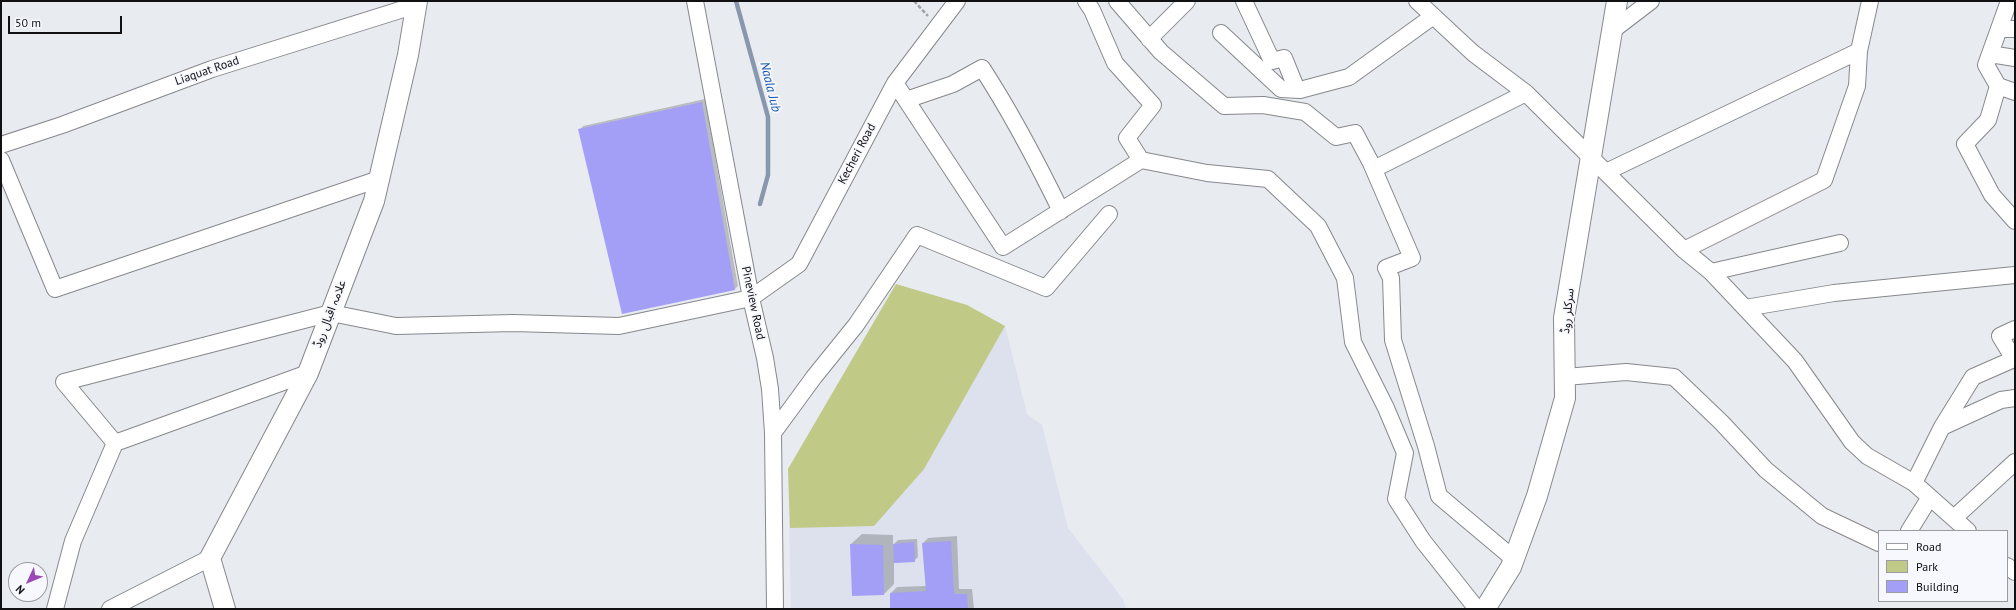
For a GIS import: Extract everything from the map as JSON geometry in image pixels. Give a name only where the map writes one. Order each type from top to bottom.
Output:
[{"type":"main road","name":"سرکلر روڈ","points":[[1484,609],[1511,567],[1537,496],[1565,398],[1564,318],[1592,158],[1617,1]]},
{"type":"main road","name":"علامہ اقبال روڈ","points":[[210,558],[308,373],[374,201],[408,55],[416,3]]},
{"type":"main road","points":[[210,558],[225,609]]},
{"type":"street","name":"Pineview Road","points":[[695,1],[751,298],[765,358],[773,433],[775,609]]},
{"type":"street","name":"Kecheri Road","points":[[751,298],[799,264],[895,83],[957,1]]},
{"type":"street","points":[[1086,1],[1092,10],[1114,63],[1153,105],[1127,138],[1141,160]]},
{"type":"street","points":[[1117,1],[1161,52],[1224,106],[1262,105],[1305,112],[1336,137],[1355,132],[1374,169],[1412,258],[1386,268],[1390,278],[1393,340],[1426,446],[1439,496],[1514,559]]},
{"type":"street","points":[[1150,39],[1178,8],[1187,1]]},
{"type":"street","points":[[1244,1],[1272,61],[1284,58],[1297,90]]},
{"type":"street","points":[[1417,1],[1432,17],[1473,53],[1526,93],[1684,250],[1711,272],[1795,361],[1852,442],[1868,456],[1914,483],[1967,530]]},
{"type":"street","points":[[1613,30],[1651,1]]},
{"type":"street","points":[[1684,250],[1824,180],[1857,86],[1859,51],[1870,1]]},
{"type":"street","points":[[2008,1],[1986,65],[1998,86],[2015,92]]},
{"type":"street","name":"Liaquat Road","points":[[1,145],[62,125],[212,69],[416,3]]},
{"type":"street","points":[[1221,33],[1281,89],[1297,90],[1348,77],[1432,17]]},
{"type":"street","points":[[1999,29],[2015,29]]},
{"type":"street","points":[[1606,172],[1859,51]]},
{"type":"street","points":[[1990,54],[2015,58]]},
{"type":"street","points":[[906,100],[953,84],[982,68],[1002,99],[1032,152],[1061,211]]},
{"type":"street","points":[[895,83],[1003,247],[1141,160],[1207,173],[1268,179],[1318,226],[1346,278],[1353,342],[1386,408],[1405,453],[1396,499],[1423,541],[1477,609]]},
{"type":"street","points":[[1998,86],[1988,120],[1964,144],[1992,195],[2015,221]]},
{"type":"street","points":[[1374,169],[1526,93]]},
{"type":"street","points":[[1,160],[55,289],[379,178]]},
{"type":"street","points":[[773,433],[814,377],[856,325],[917,235],[1046,288],[1109,214]]},
{"type":"street","points":[[1711,272],[1840,243]]},
{"type":"street","points":[[1744,308],[1864,290],[2015,275]]},
{"type":"street","points":[[115,443],[64,382],[331,313],[396,326],[513,323],[619,326],[751,298]]},
{"type":"street","points":[[1914,483],[1942,427],[1973,377],[2014,359],[2000,336],[2015,329]]},
{"type":"street","points":[[1565,377],[1626,372],[1674,377],[1721,422],[1766,470],[1822,516],[1878,543]]},
{"type":"street","points":[[56,609],[73,541],[115,443],[308,373]]},
{"type":"street","points":[[1942,427],[2001,400],[2015,398]]},
{"type":"street","points":[[1954,518],[2015,462]]},
{"type":"street","points":[[1910,530],[1930,497]]},
{"type":"street","points":[[110,609],[210,558]]},
{"type":"shaded area","points":[[896,284],[967,305],[1005,326],[1027,414],[1042,425],[1068,528],[1123,599],[1126,609],[791,609],[788,469]]},
{"type":"green space","points":[[896,284],[967,305],[1005,326],[924,469],[874,526],[790,528],[788,469]]},
{"type":"building","points":[[702,102],[735,290],[622,314],[578,129]]},
{"type":"building","points":[[951,541],[954,594],[967,594],[968,609],[890,609],[890,593],[926,591],[922,543]]},
{"type":"building","points":[[914,542],[915,562],[894,563],[893,544]]},
{"type":"building","points":[[850,544],[883,545],[884,595],[852,596]]},
{"type":"waterway","name":"Naala Jub","points":[[736,1],[768,117],[768,175],[760,204]]}]
